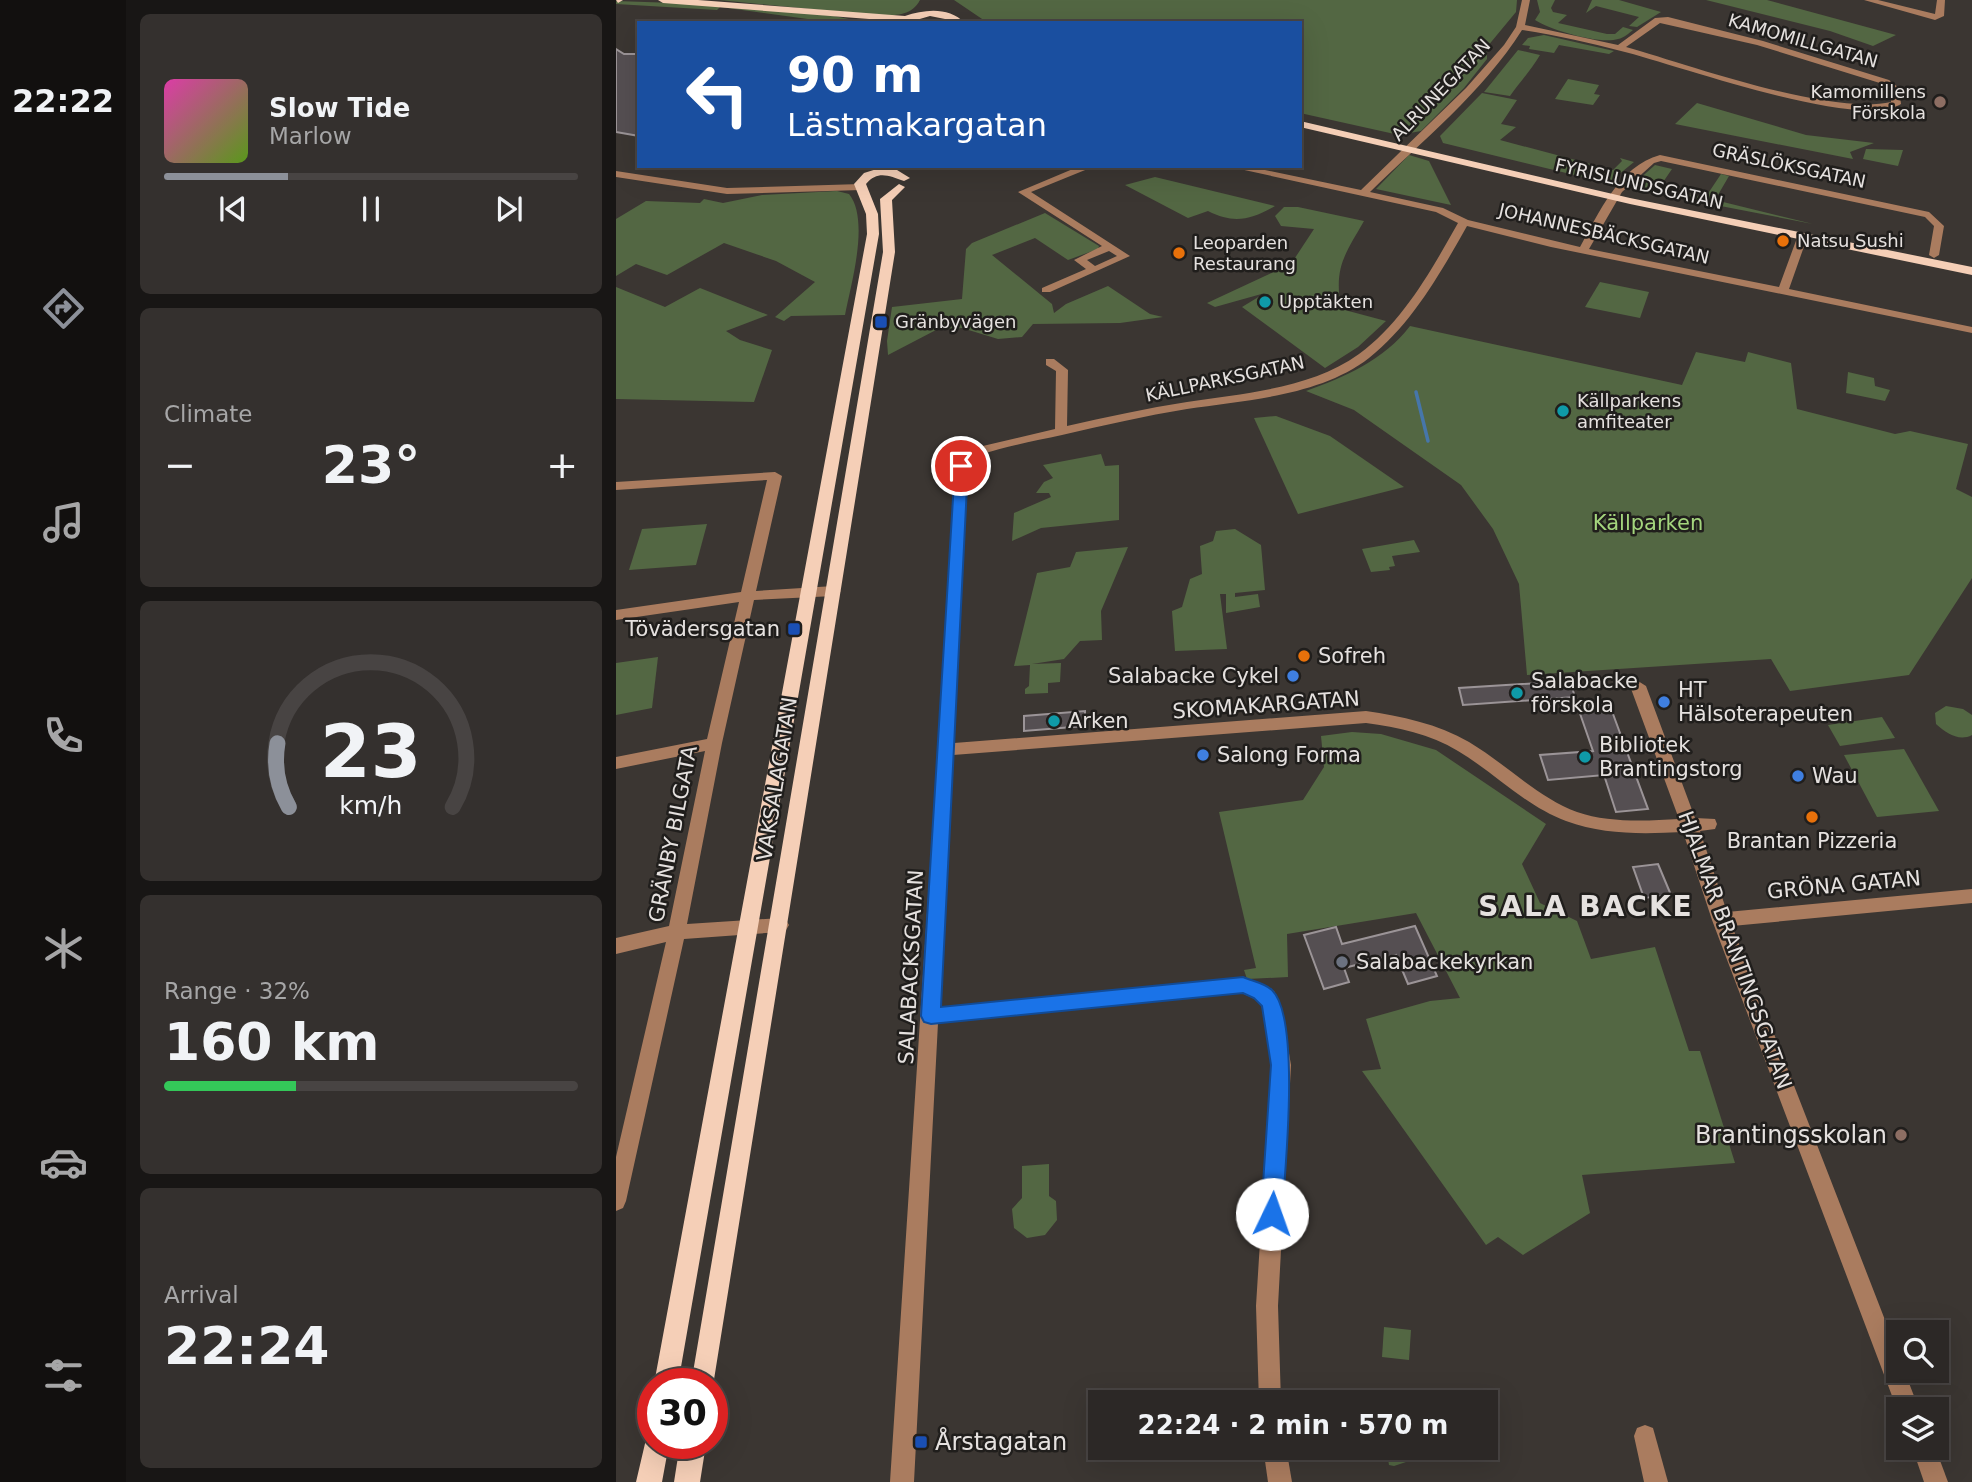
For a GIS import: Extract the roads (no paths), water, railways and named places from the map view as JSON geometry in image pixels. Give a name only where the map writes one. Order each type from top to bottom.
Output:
[{"type":"main road","points":[[656,0],[682,1]]},
{"type":"main road","points":[[663,0],[901,21],[924,10],[928,0]]},
{"type":"main road","points":[[936,0],[935,9],[956,21]]},
{"type":"main road","points":[[915,16],[943,15]]},
{"type":"main road","points":[[860,18],[871,21]]},
{"type":"main road","name":"FYRISLUNDSGATAN","points":[[1302,117],[1411,146]]},
{"type":"main road","name":"FYRISLUNDSGATAN","points":[[1302,124],[1411,146],[1802,237],[1972,271]]},
{"type":"main road","points":[[878,171],[895,172],[903,177],[880,192],[862,188],[860,181],[878,171]]},
{"type":"main road","name":"VAKSALAGATAN","points":[[706,1368],[889,252],[886,199],[903,177]]},
{"type":"main road","name":"VAKSALAGATAN","points":[[669,1368],[873,234],[872,214],[862,188]]},
{"type":"main road","name":"FYRISLUNDSGATAN","points":[[1615,193],[1972,262]]},
{"type":"main road","points":[[649,1482],[653,1459]]},
{"type":"main road","points":[[687,1482],[691,1459]]},
{"type":"street","name":"ALRUNEGATAN","points":[[1363,194],[1469,90],[1507,47],[1520,27],[1526,0]]},
{"type":"street","points":[[1868,0],[1935,17],[1940,16],[1941,0]]},
{"type":"street","name":"KAMOMILLGATAN","points":[[1520,27],[1619,48],[1812,100],[1874,109],[1889,108],[1896,104],[1894,88],[1886,82],[1760,43],[1668,20],[1658,20],[1619,48]]},
{"type":"street","name":"GRÄSLÖKSGATAN","points":[[1615,193],[1655,159],[1674,159],[1929,215],[1939,226],[1934,255]]},
{"type":"street","points":[[1046,290],[1125,256],[1023,191],[1085,168]]},
{"type":"street","name":"JOHANNESBÄCKSGATAN","points":[[1240,168],[1439,210],[1464,222],[1583,250],[1972,330]]},
{"type":"street","points":[[696,186],[782,184],[878,171]]},
{"type":"street","points":[[616,174],[746,191],[862,188]]},
{"type":"street","points":[[1583,250],[1615,193]]},
{"type":"street","name":"KÄLLPARKSGATAN","points":[[968,457],[984,449],[1061,431],[1286,388],[1348,366],[1398,324],[1464,222]]},
{"type":"street","points":[[1783,291],[1802,237]]},
{"type":"street","points":[[1094,270],[1079,260],[1109,247]]},
{"type":"street","points":[[1050,362],[1062,370],[1061,431]]},
{"type":"street","name":"SALABACKSGATAN","points":[[902,1482],[931,1016],[960,476],[961,466],[968,457]]},
{"type":"street","name":"GRÄNBY BILGATA","points":[[616,486],[775,476],[714,743],[677,932],[620,1169],[616,1201]]},
{"type":"street","points":[[616,615],[748,596],[834,591]]},
{"type":"street","name":"HJALMAR BRANTINGSGATAN","points":[[1638,686],[1721,920],[1903,1397]]},
{"type":"street","name":"SKOMAKARGATAN","points":[[946,750],[1366,717],[1405,724],[1447,737],[1531,793],[1573,817],[1616,826],[1658,828],[1709,824]]},
{"type":"street","points":[[616,763],[714,743]]},
{"type":"street","name":"GRÖNA GATAN","points":[[1721,920],[1972,896]]},
{"type":"street","points":[[616,946],[677,932],[780,925]]},
{"type":"street","points":[[931,1016],[1243,985],[1268,997],[1272,1006],[1281,1065],[1267,1306],[1270,1390]]},
{"type":"street","points":[[1645,1436],[1656,1482]]},
{"type":"street","points":[[1276,1460],[1280,1482]]},
{"type":"street","points":[[1928,1460],[1936,1482]]},
{"type":"waterway","points":[[1416,392],[1428,441]]},
{"type":"place","name":"Kamomillens Förskola","points":[[1940,102]]},
{"type":"place","name":"Natsu Sushi","points":[[1783,241]]},
{"type":"place","name":"Leoparden Restaurang","points":[[1179,253]]},
{"type":"place","name":"Upptäkten","points":[[1265,302]]},
{"type":"place","name":"Gränbyvägen","points":[[881,322]]},
{"type":"place","name":"Källparkens amfiteater","points":[[1563,411]]},
{"type":"place","name":"Tövädersgatan","points":[[794,629]]},
{"type":"place","name":"Sofreh","points":[[1304,656]]},
{"type":"place","name":"Salabacke Cykel","points":[[1293,676]]},
{"type":"place","name":"Salabacke förskola","points":[[1517,693]]},
{"type":"place","name":"HT Hälsoterapeuten","points":[[1664,702]]},
{"type":"place","name":"Arken","points":[[1054,721]]},
{"type":"place","name":"Salong Forma","points":[[1203,755]]},
{"type":"place","name":"Bibliotek Brantingstorg","points":[[1585,757]]},
{"type":"place","name":"Wau","points":[[1798,776]]},
{"type":"place","name":"Brantan Pizzeria","points":[[1812,817]]},
{"type":"place","name":"Salabackekyrkan","points":[[1342,962]]},
{"type":"place","name":"Brantingsskolan","points":[[1901,1135]]},
{"type":"place","name":"Årstagatan","points":[[921,1442]]},
{"type":"district","name":"SALA BACKE","points":[[1586,906]]},
{"type":"park label","name":"Källparken","points":[[1648,523]]}]
